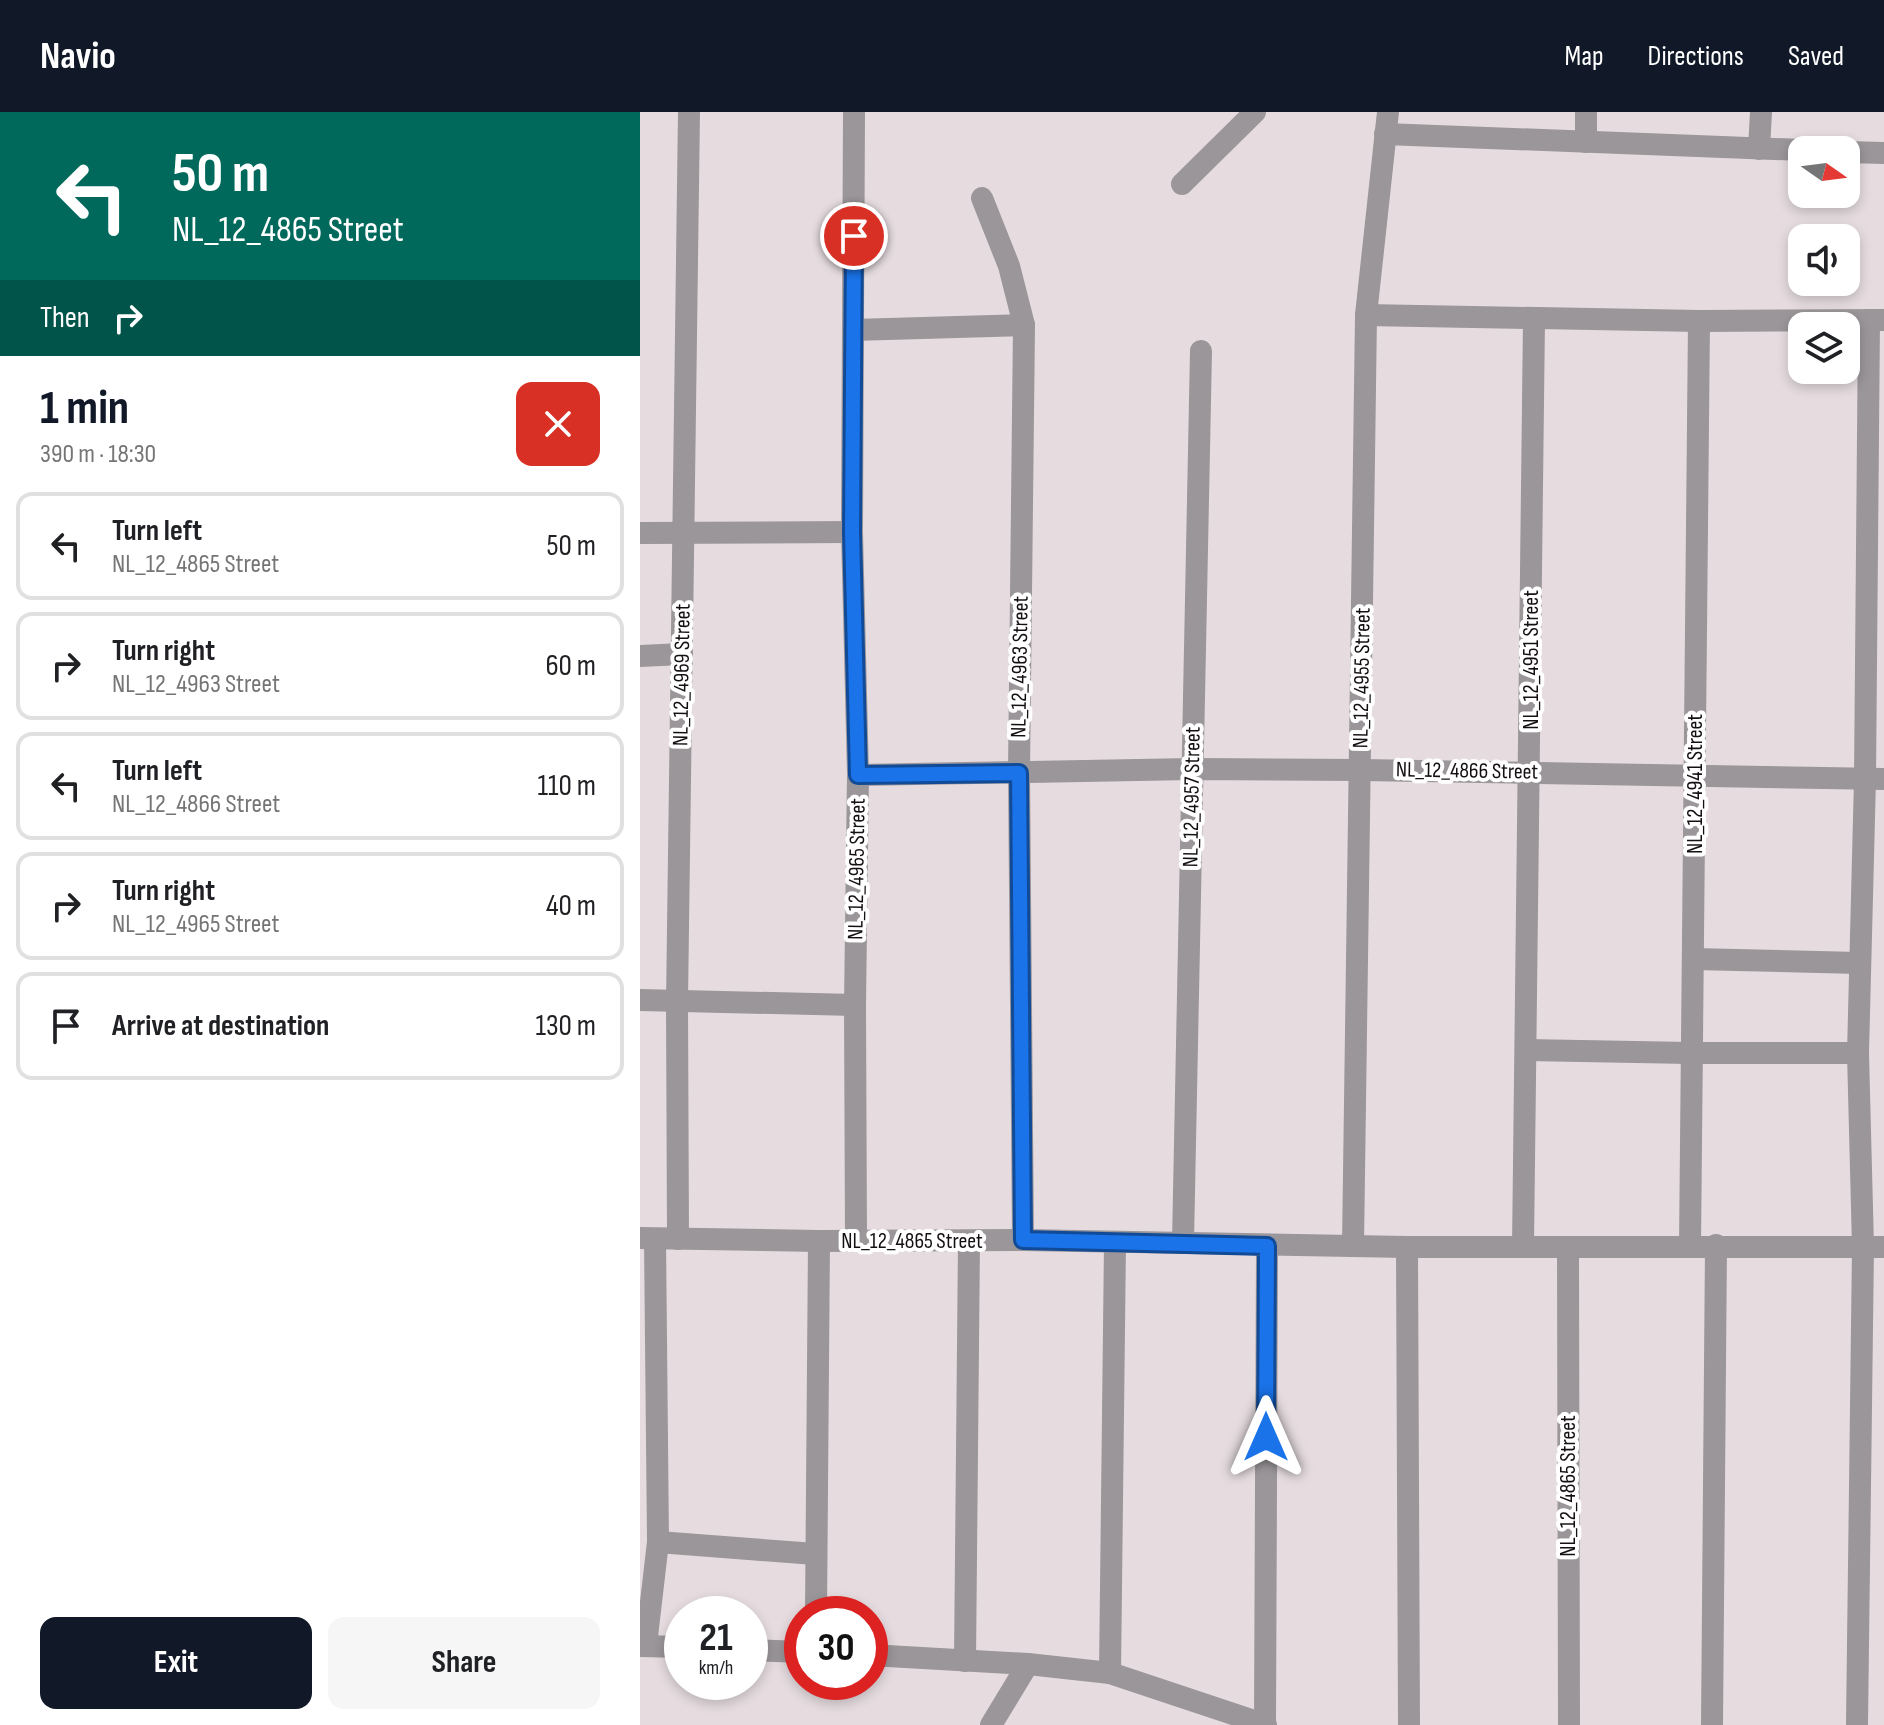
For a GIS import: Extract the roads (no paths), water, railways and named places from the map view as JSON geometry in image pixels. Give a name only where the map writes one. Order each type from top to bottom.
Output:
[{"type":"street","name":"NL_12_4969 Street","points":[[678,1239],[677,1002],[689,112]]},
{"type":"street","name":"NL_12_4965 Street","points":[[854,112],[852,532],[858,775],[856,1241]]},
{"type":"street","points":[[1182,184],[1255,112]]},
{"type":"street","points":[[1586,112],[1586,142]]},
{"type":"street","points":[[1759,149],[1761,112]]},
{"type":"street","points":[[1387,123],[1586,142],[1788,150]]},
{"type":"street","name":"NL_12_4955 Street","points":[[1353,1246],[1366,315],[1387,123]]},
{"type":"street","points":[[1860,152],[1884,153]]},
{"type":"street","name":"NL_12_4963 Street","points":[[982,198],[1009,266],[1024,325],[1019,773],[1023,1240]]},
{"type":"street","points":[[1366,315],[1699,321],[1877,320],[1874,779],[1859,963],[1858,1053],[1874,1247],[1857,1725]]},
{"type":"street","name":"NL_12_4951 Street","points":[[1523,1247],[1534,318]]},
{"type":"street","name":"NL_12_4941 Street","points":[[1690,1246],[1699,321]]},
{"type":"street","points":[[853,330],[1024,325]]},
{"type":"street","name":"NL_12_4957 Street","points":[[1183,1242],[1201,351]]},
{"type":"street","points":[[640,533],[852,532]]},
{"type":"street","points":[[640,656],[682,654]]},
{"type":"street","name":"NL_12_4866 Street","points":[[858,775],[1192,769],[1530,771],[1874,779]]},
{"type":"street","points":[[1693,959],[1859,963]]},
{"type":"street","points":[[640,1000],[855,1005]]},
{"type":"street","points":[[1526,1050],[1858,1053]]},
{"type":"street","points":[[647,1239],[648,1433],[658,1542],[643,1645],[664,1646]]},
{"type":"street","name":"NL_12_4865 Street","points":[[647,1239],[1023,1240],[1407,1247],[1874,1247]]},
{"type":"street","points":[[816,1596],[819,1241]]},
{"type":"street","points":[[965,1661],[969,1241]]},
{"type":"street","points":[[1110,1673],[1115,1243]]},
{"type":"street","points":[[1712,1725],[1716,1245]]},
{"type":"street","points":[[888,1656],[1028,1664],[1110,1673],[1230,1720],[1265,1725],[1267,1246]]},
{"type":"street","points":[[1407,1247],[1409,1725]]},
{"type":"street","name":"NL_12_4865 Street","points":[[1568,1248],[1569,1725]]},
{"type":"street","points":[[658,1542],[815,1554]]},
{"type":"street","points":[[991,1725],[1028,1664]]}]
